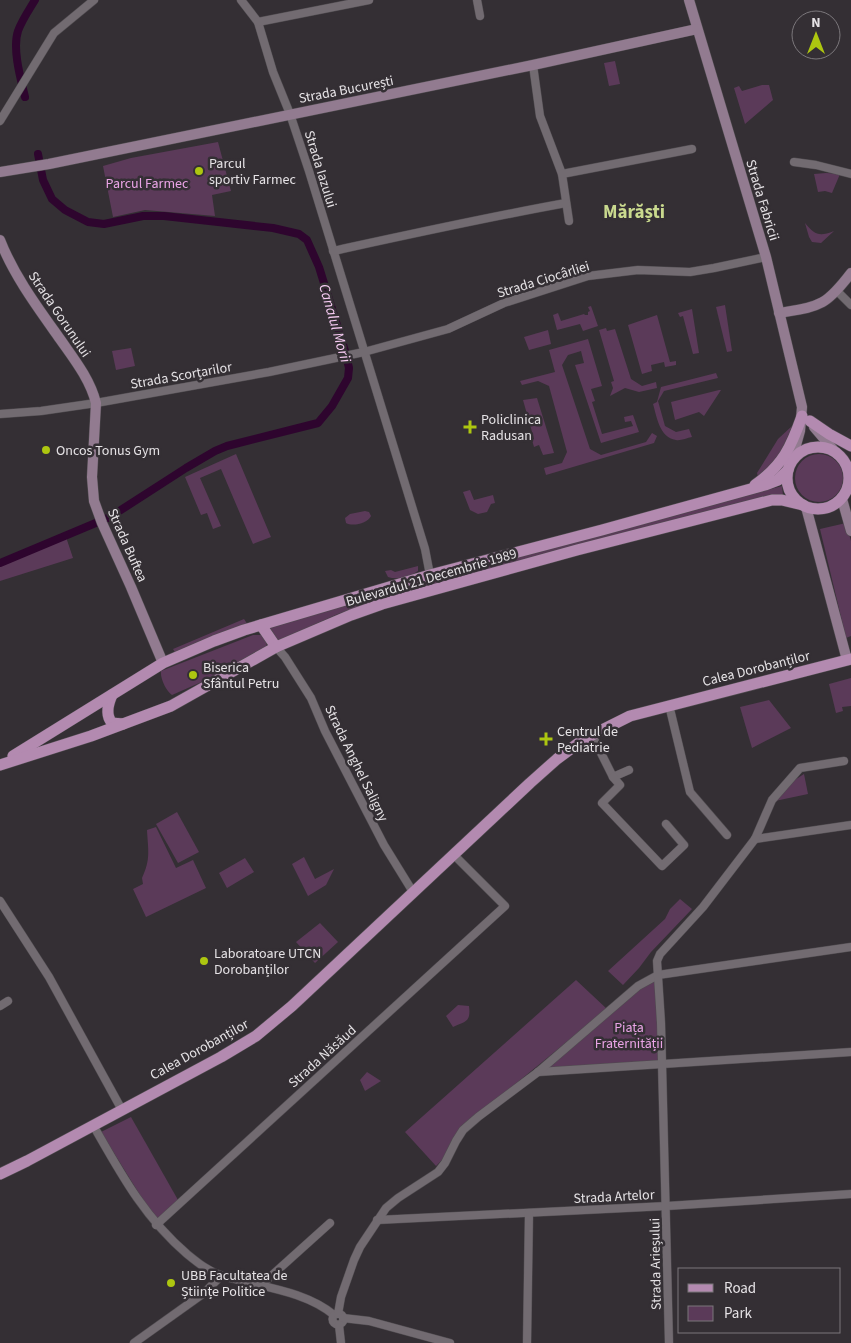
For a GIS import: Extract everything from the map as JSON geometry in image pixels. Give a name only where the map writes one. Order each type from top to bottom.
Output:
[{"type":"main road","name":"Strada Fabricii","points":[[689,0],[766,257],[805,416],[790,467]]},
{"type":"main road","name":"Strada București","points":[[0,172],[49,164],[533,65],[697,28]]},
{"type":"main road","name":"Strada Gorunului","points":[[0,240],[14,271],[80,368],[93,392],[96,403]]},
{"type":"main road","points":[[779,313],[806,309],[831,298],[851,273]]},
{"type":"main road","name":"Strada Buftea","points":[[96,403],[92,478],[94,501],[104,529],[132,587],[163,663]]},
{"type":"main road","name":"Strada Fabricii","points":[[805,416],[843,455]]},
{"type":"main road","points":[[746,490],[777,467],[786,454],[805,416],[829,434],[851,446]]},
{"type":"main road","points":[[816,447],[843,455],[850,485],[837,503],[823,509],[812,509],[804,506],[793,496],[788,484],[790,467],[801,452],[816,447]]},
{"type":"main road","name":"Bulevardul 21 Decembrie 1989","points":[[0,764],[163,663],[214,640],[430,575],[746,490],[778,480],[790,467]]},
{"type":"main road","points":[[842,498],[851,531]]},
{"type":"main road","name":"Bulevardul 21 Decembrie 1989","points":[[0,764],[123,724],[176,703],[276,647],[382,604],[577,550],[772,500],[782,500],[804,506]]},
{"type":"main road","points":[[804,506],[849,659]]},
{"type":"main road","points":[[261,626],[276,647]]},
{"type":"main road","name":"Calea Dorobanților","points":[[0,1174],[219,1058],[256,1036],[292,1006],[557,759],[592,735],[630,716],[849,659]]},
{"type":"main road","points":[[112,695],[108,708],[108,717],[112,723],[123,724]]},
{"type":"street","points":[[0,122],[54,33],[94,0]]},
{"type":"street","name":"Strada Iazului","points":[[240,0],[258,22],[273,72],[290,114],[425,549],[430,575]]},
{"type":"street","points":[[258,22],[369,0]]},
{"type":"street","points":[[478,0],[480,16]]},
{"type":"street","points":[[533,65],[542,126],[562,174],[569,221]]},
{"type":"street","points":[[562,174],[692,150]]},
{"type":"street","points":[[794,162],[816,165],[851,174]]},
{"type":"street","points":[[333,251],[414,235],[490,217],[566,203]]},
{"type":"street","name":"Strada Ciocârliei","points":[[364,352],[448,330],[504,303],[588,276],[638,270],[690,272],[766,257]]},
{"type":"street","points":[[837,291],[851,305]]},
{"type":"street","name":"Strada Scorțarilor","points":[[0,414],[40,411],[96,403],[259,374],[364,352]]},
{"type":"street","name":"Strada Anghel Saligny","points":[[276,647],[290,664],[311,698],[325,730],[384,845],[413,892]]},
{"type":"street","points":[[668,706],[690,792],[727,835]]},
{"type":"street","points":[[592,735],[613,777],[620,785],[602,803],[662,866],[684,844],[666,824]]},
{"type":"street","points":[[662,1065],[657,961],[660,954],[703,907],[755,839],[772,800],[800,768],[844,761]]},
{"type":"street","points":[[613,777],[629,770]]},
{"type":"street","points":[[755,839],[851,825]]},
{"type":"street","name":"Strada Năsăud","points":[[156,1225],[505,906],[454,855]]},
{"type":"street","points":[[0,901],[49,977],[122,1110]]},
{"type":"street","points":[[341,1343],[339,1318],[342,1297],[354,1260],[386,1208],[438,1172],[464,1130],[478,1117],[538,1072],[638,986],[658,975],[851,947]]},
{"type":"street","points":[[0,1006],[8,1001]]},
{"type":"street","points":[[538,1072],[851,1052]]},
{"type":"street","name":"Strada Arieșului","points":[[662,1065],[669,1343]]},
{"type":"street","points":[[93,1125],[133,1194],[156,1225],[197,1262],[220,1276],[306,1299],[324,1307],[339,1318],[369,1321],[450,1343]]},
{"type":"street","name":"Strada Artelor","points":[[378,1220],[666,1206],[851,1194]]},
{"type":"street","points":[[527,1343],[529,1213]]},
{"type":"street","points":[[260,1286],[330,1222]]},
{"type":"street","points":[[134,1343],[204,1294],[220,1276]]},
{"type":"green space","points":[[615,61],[620,84],[609,86],[604,63]]},
{"type":"green space","points":[[762,85],[769,85],[773,100],[745,124],[734,88],[739,86],[742,91]]},
{"type":"green space","name":"Parcul Farmec","points":[[218,142],[231,191],[212,195],[215,216],[145,210],[113,217],[103,166],[131,158]]},
{"type":"green space","points":[[814,174],[840,174],[832,193],[818,192]]},
{"type":"green space","points":[[805,223],[818,234],[834,231],[821,243],[812,242]]},
{"type":"green space","points":[[725,305],[732,351],[727,352],[716,307]]},
{"type":"green space","points":[[591,306],[598,326],[583,331],[580,324],[557,330],[553,315],[558,313],[561,321],[584,314],[588,315],[590,311],[588,307]]},
{"type":"green space","points":[[692,309],[699,353],[693,354],[683,316],[680,317],[678,313]]},
{"type":"green space","points":[[657,315],[670,362],[676,361],[676,365],[665,367],[664,362],[651,365],[652,371],[642,374],[628,325]]},
{"type":"green space","points":[[606,328],[607,331],[615,329],[631,379],[642,386],[656,382],[657,388],[639,392],[625,388],[610,396],[613,388],[611,382],[614,381],[599,330]]},
{"type":"green space","points":[[548,330],[551,344],[529,350],[524,337]]},
{"type":"green space","points":[[588,339],[602,386],[591,389],[595,401],[592,402],[602,434],[633,426],[631,421],[625,422],[624,417],[633,415],[639,432],[601,443],[575,365],[584,363],[581,351],[568,355],[562,365],[590,449],[601,455],[646,442],[652,433],[657,436],[654,443],[546,475],[544,468],[562,463],[567,452],[549,386],[538,381],[522,385],[520,381],[555,372],[549,350]]},
{"type":"green space","points":[[131,348],[135,366],[116,370],[112,351]]},
{"type":"green space","points":[[716,373],[718,378],[664,391],[658,401],[665,426],[676,432],[689,429],[692,437],[678,440],[666,435],[662,431],[653,404],[657,402],[661,387]]},
{"type":"green space","points":[[721,390],[704,416],[699,412],[675,420],[671,402]]},
{"type":"green space","points":[[537,398],[554,453],[543,455],[539,445],[534,447],[532,440],[534,439],[523,400]]},
{"type":"green space","points":[[792,426],[777,460],[758,477],[757,473],[778,439]]},
{"type":"green space","points":[[236,454],[271,537],[253,544],[221,469],[200,478],[221,526],[213,529],[207,513],[201,515],[185,477]]},
{"type":"green space","points":[[814,454],[824,454],[836,461],[843,473],[843,483],[836,495],[824,502],[814,502],[806,498],[799,491],[795,483],[795,473],[799,465],[806,458]]},
{"type":"green space","points":[[782,486],[783,495],[375,602],[338,614],[276,642],[267,626],[394,590]]},
{"type":"green space","points":[[470,490],[474,500],[493,495],[495,503],[491,504],[487,512],[478,514],[470,510],[463,492]]},
{"type":"green space","points":[[369,512],[371,516],[367,521],[356,524],[346,523],[345,518],[350,514]]},
{"type":"green space","points":[[846,523],[851,541],[851,636],[846,638],[820,529]]},
{"type":"green space","points":[[66,537],[73,558],[0,581],[0,565]]},
{"type":"green space","points":[[418,566],[418,571],[415,573],[399,578],[388,577],[385,571],[391,570],[395,572]]},
{"type":"green space","points":[[244,619],[248,625],[176,654],[173,649]]},
{"type":"green space","points":[[253,635],[261,635],[267,643],[265,648],[222,673],[172,695],[166,687],[161,677],[161,671]]},
{"type":"green space","points":[[851,678],[851,706],[842,707],[843,711],[836,713],[829,684]]},
{"type":"green space","points":[[769,700],[791,728],[752,748],[740,707]]},
{"type":"green space","points":[[804,774],[808,794],[775,801],[790,783]]},
{"type":"green space","points":[[177,812],[199,852],[178,863],[156,824]]},
{"type":"green space","points":[[156,827],[176,868],[193,860],[206,888],[146,917],[133,889],[143,884],[142,878],[147,865],[148,854],[147,830]]},
{"type":"green space","points":[[304,857],[315,879],[334,869],[326,885],[308,896],[292,864]]},
{"type":"green space","points":[[245,858],[254,872],[227,888],[219,873]]},
{"type":"green space","points":[[680,899],[692,909],[623,985],[608,971],[665,919],[670,909]]},
{"type":"green space","points":[[320,923],[338,942],[315,963],[296,942]]},
{"type":"green space","name":"Piața Fraternității","points":[[658,975],[661,1065],[538,1072],[623,1000]]},
{"type":"green space","points":[[576,980],[607,1009],[458,1131],[444,1158],[436,1166],[405,1132]]},
{"type":"green space","points":[[458,1005],[469,1006],[469,1015],[467,1020],[453,1027],[446,1016]]},
{"type":"green space","points":[[367,1072],[381,1081],[365,1091],[360,1080]]},
{"type":"green space","points":[[131,1117],[178,1200],[156,1221],[101,1132]]},
{"type":"waterway","name":"Canalul Morii","points":[[25,97],[18,64],[16,38],[35,0]]},
{"type":"waterway","name":"Canalul Morii","points":[[0,563],[110,517],[215,451],[227,446],[318,423],[332,406],[348,378],[349,368],[319,267],[307,240],[299,234],[273,228],[164,216],[143,216],[104,224],[88,222],[65,210],[52,199],[43,180],[38,154]]},
{"type":"place","name":"Parcul sportiv Farmec","points":[[199,171]]},
{"type":"place","name":"Policlinica Radusan","points":[[470,427]]},
{"type":"place","name":"Oncos Tonus Gym","points":[[46,450]]},
{"type":"place","name":"Biserica Sfântul Petru","points":[[193,675]]},
{"type":"place","name":"Centrul de Pediatrie","points":[[546,739]]},
{"type":"place","name":"Laboratoare UTCN Dorobanților","points":[[204,961]]},
{"type":"place","name":"UBB Facultatea de Științe Politice","points":[[171,1283]]},
{"type":"district","name":"Mărăști","points":[[634,211]]}]
